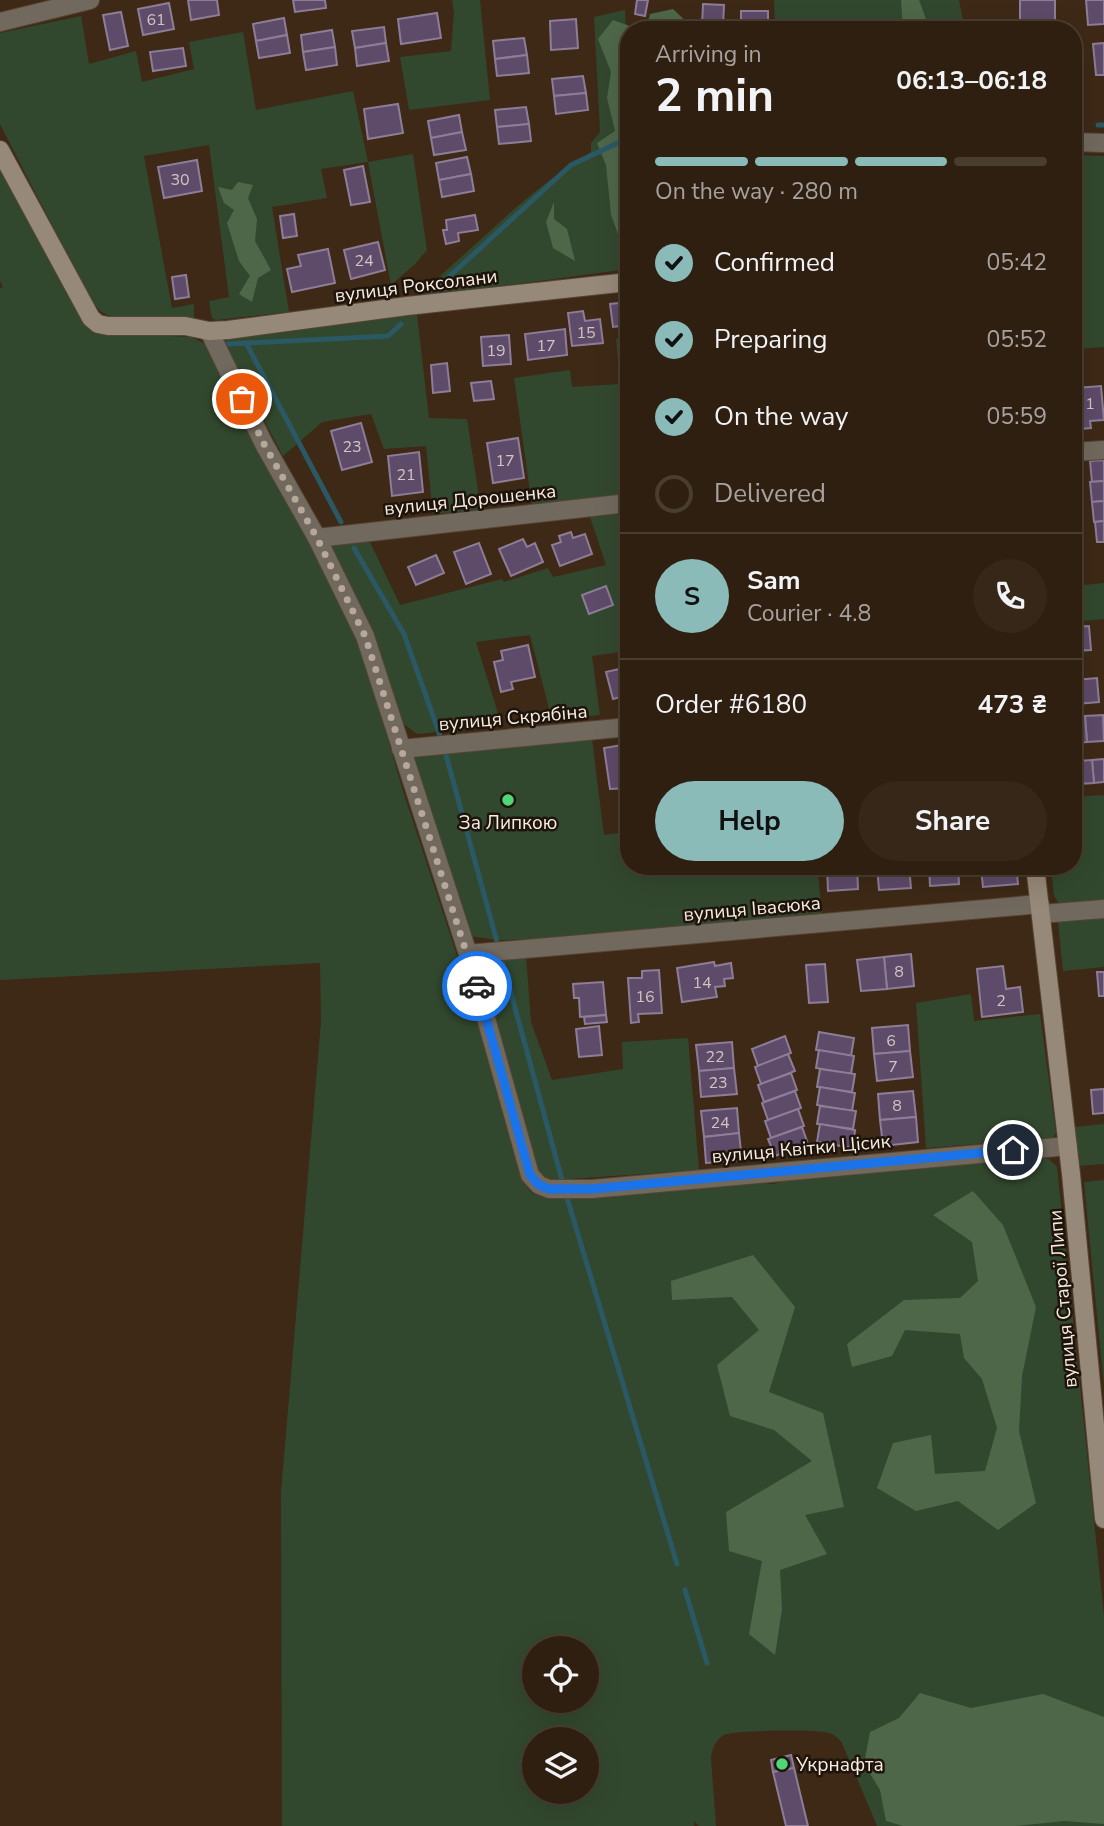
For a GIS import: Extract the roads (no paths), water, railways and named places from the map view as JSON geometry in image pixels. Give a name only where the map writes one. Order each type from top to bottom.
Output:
[{"type":"street","points":[[0,22],[90,0]]},
{"type":"street","points":[[1082,142],[1104,143]]},
{"type":"street","name":"вулиця Роксолани","points":[[0,150],[91,318],[98,324],[185,326],[209,331],[620,283]]},
{"type":"street","points":[[209,331],[264,444],[317,538],[365,636],[468,954]]},
{"type":"street","points":[[1082,451],[1104,450]]},
{"type":"street","name":"вулиця Дорошенка","points":[[317,538],[620,504]]},
{"type":"street","name":"вулиця Скрябіна","points":[[401,749],[620,728]]},
{"type":"street","name":"вулиця Старої Липи","points":[[1036,875],[1068,1146],[1104,1519]]},
{"type":"street","name":"вулиця Івасюка","points":[[468,954],[1041,909],[1104,909]]},
{"type":"street","name":"вулиця Квітки Цісик","points":[[468,954],[513,1106],[523,1156],[530,1175],[539,1185],[549,1189],[592,1189],[1068,1146]]},
{"type":"waterway","points":[[1098,125],[1104,125]]},
{"type":"waterway","points":[[440,285],[571,165],[620,142]]},
{"type":"waterway","points":[[227,344],[388,336],[401,324]]},
{"type":"waterway","points":[[246,343],[341,522]]},
{"type":"waterway","points":[[354,548],[404,634],[443,744],[565,1191],[677,1564]]},
{"type":"waterway","points":[[685,1590],[707,1663]]},
{"type":"place","name":"За Липкою","points":[[508,800]]},
{"type":"place","name":"Укрнафта","points":[[782,1764]]}]
